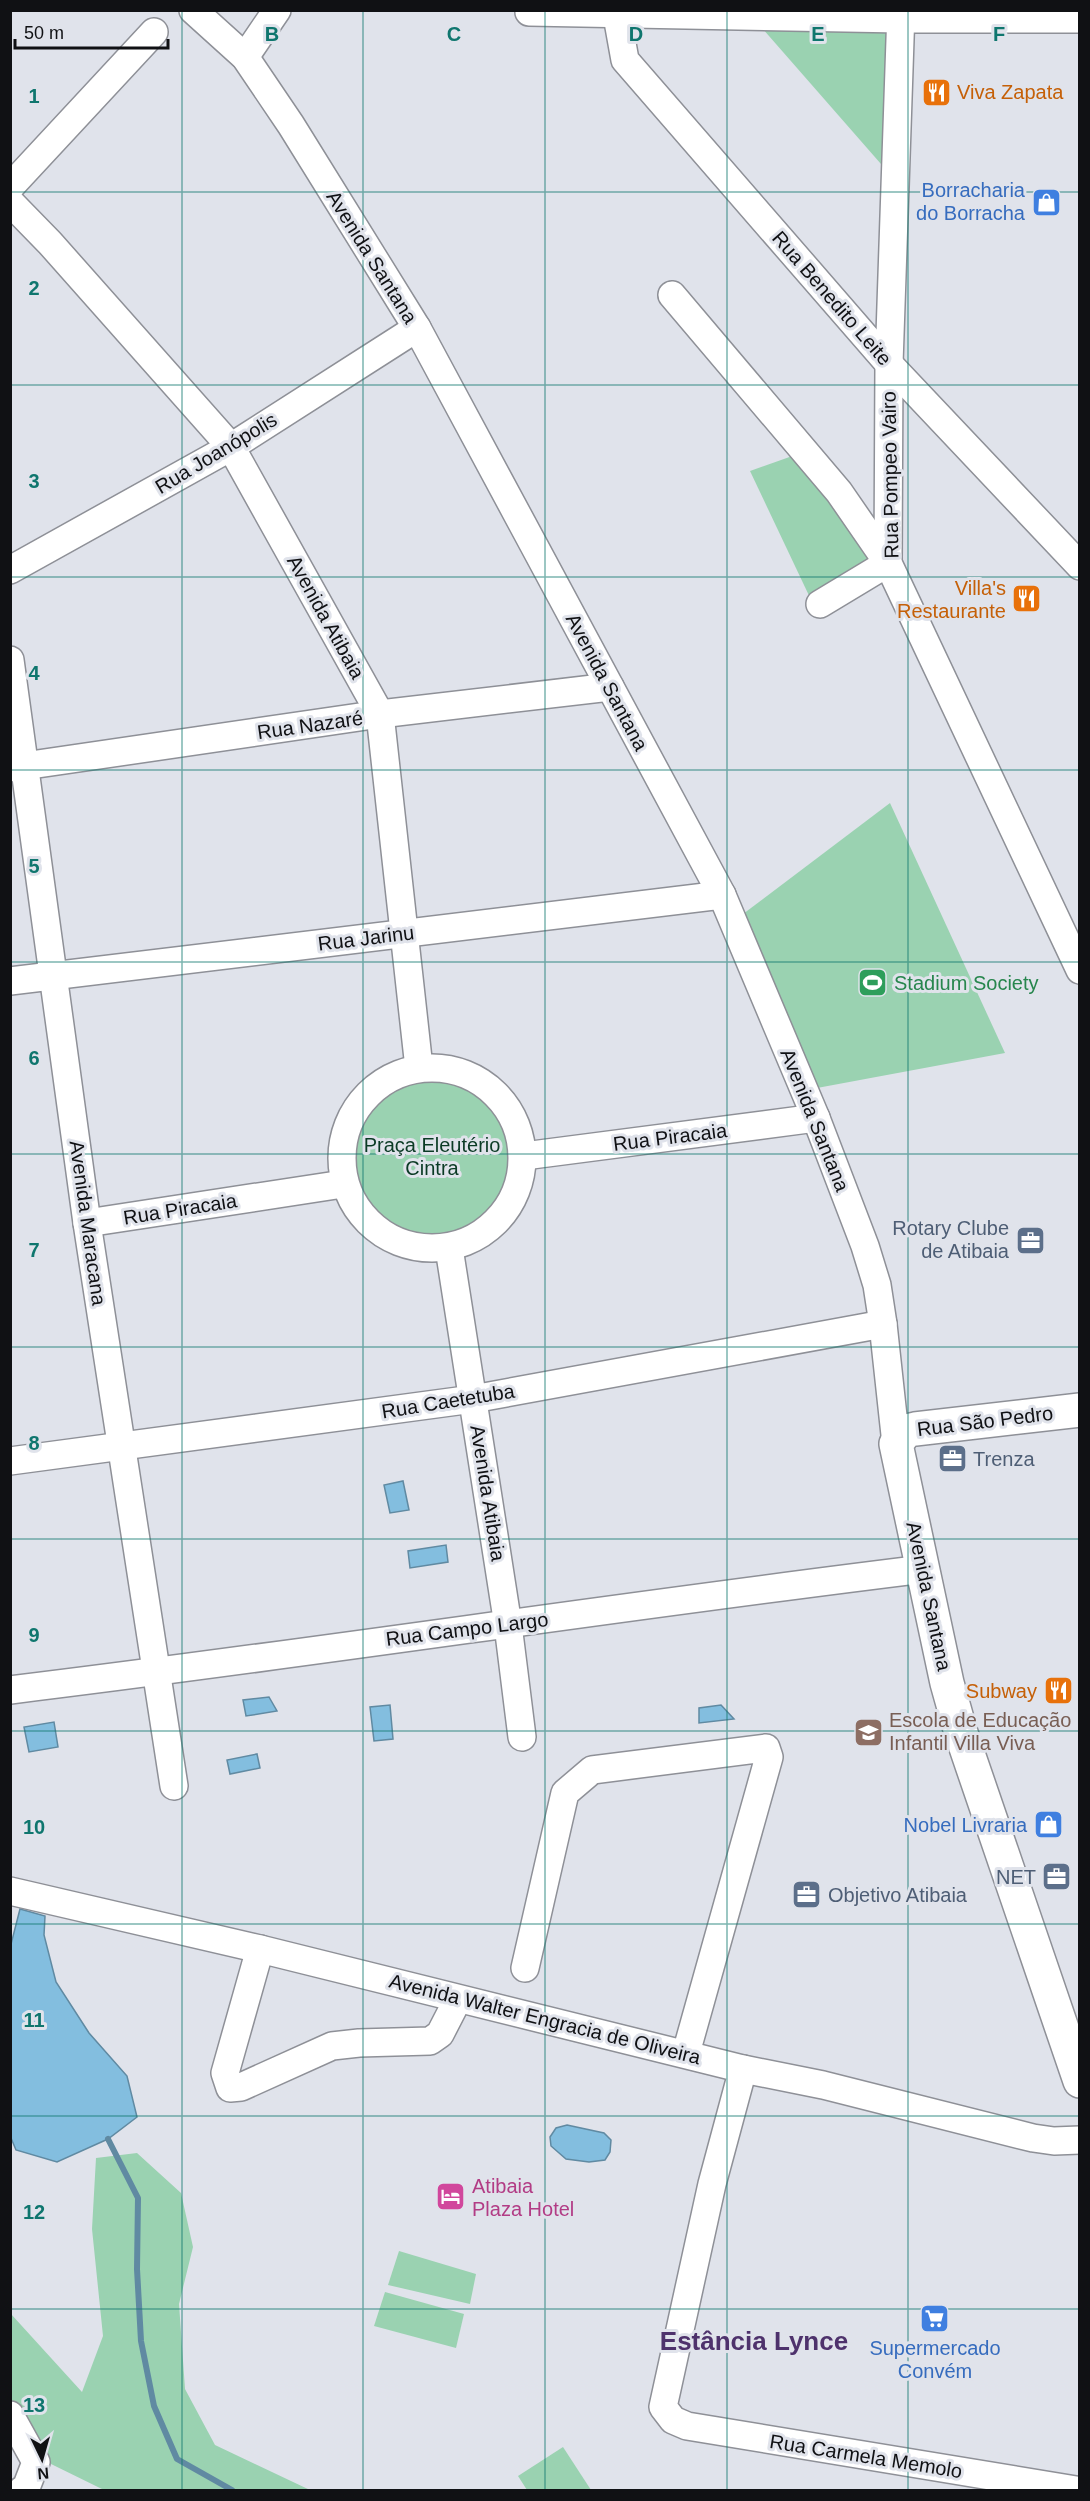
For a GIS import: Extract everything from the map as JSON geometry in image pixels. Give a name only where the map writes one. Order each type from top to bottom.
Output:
[{"type":"main road","name":"Rua São Pedro","points":[[901,1429],[1080,1410]]},
{"type":"main road","name":"Avenida Santana","points":[[901,1429],[924,1569],[947,1683],[961,1733],[1066,2004],[1079,2079]]},
{"type":"street","name":"Avenida Santana","points":[[192,10],[245,57],[291,125],[417,328],[722,895],[816,1118],[865,1246],[877,1285],[901,1429]]},
{"type":"street","points":[[245,57],[277,10]]},
{"type":"street","points":[[529,12],[616,11],[1080,19]]},
{"type":"street","name":"Rua Benedito Leite","points":[[616,11],[625,60],[889,364],[1080,566]]},
{"type":"street","name":"Rua Pompeo Vairo","points":[[901,15],[889,364],[888,563],[1072,941],[1080,970]]},
{"type":"street","points":[[10,187],[154,32]]},
{"type":"street","name":"Avenida Atibaia","points":[[10,202],[50,243],[231,447],[380,714],[419,1068]]},
{"type":"street","points":[[672,295],[839,492],[888,563],[820,604]]},
{"type":"street","name":"Rua Joanópolis","points":[[10,570],[231,447],[417,328]]},
{"type":"street","name":"Avenida Maracana","points":[[10,660],[18,767],[53,976],[154,1673],[174,1786]]},
{"type":"street","name":"Rua Nazaré","points":[[18,767],[380,714],[610,687]]},
{"type":"street","name":"Rua Jarinu","points":[[10,981],[722,895]]},
{"type":"street","points":[[419,1068],[447,1069],[474,1078],[497,1095],[513,1118],[524,1156],[511,1199],[494,1222],[471,1238],[449,1248],[416,1246],[389,1236],[366,1220],[343,1184],[343,1142],[352,1115],[369,1092],[376,1087],[392,1076],[419,1068]]},
{"type":"street","name":"Rua Piracaia","points":[[524,1156],[816,1118]]},
{"type":"street","name":"Rua Piracaia","points":[[87,1223],[343,1184]]},
{"type":"street","name":"Avenida Atibaia","points":[[449,1248],[508,1625],[522,1737]]},
{"type":"street","name":"Rua Caetetuba","points":[[10,1461],[123,1448],[473,1398],[883,1324]]},
{"type":"street","name":"Rua Campo Largo","points":[[10,1690],[154,1673],[432,1633],[508,1625],[730,1592],[924,1569]]},
{"type":"street","points":[[525,1968],[565,1792],[592,1770],[766,1748],[769,1757],[686,2053]]},
{"type":"street","name":"Avenida Walter Engracia de Oliveira","points":[[10,1891],[260,1949],[686,2053],[742,2069],[823,2085],[1033,2138],[1054,2141],[1080,2140]]},
{"type":"street","points":[[260,1949],[225,2073],[230,2088],[241,2087],[332,2046],[430,2041],[440,2034],[458,1999]]},
{"type":"street","name":"Rua Carmela Memolo","points":[[742,2069],[712,2184],[663,2407],[673,2420],[687,2426],[1076,2490]]},
{"type":"street","points":[[10,2415],[36,2462],[26,2488],[22,2490]]},
{"type":"green space","points":[[762,28],[891,28],[888,172]]},
{"type":"green space","points":[[798,454],[875,560],[813,604],[750,471]]},
{"type":"green space","name":"Stadium Society","points":[[890,803],[1005,1053],[817,1088],[743,914]]},
{"type":"green space","name":"Praça Eleutério Cintra","points":[[432,1068],[466,1075],[482,1083],[495,1095],[507,1108],[515,1124],[522,1158],[515,1192],[507,1208],[495,1221],[482,1233],[466,1241],[432,1248],[398,1241],[382,1233],[369,1221],[357,1208],[349,1192],[342,1158],[349,1124],[357,1108],[369,1095],[382,1083],[398,1075]]},
{"type":"green space","points":[[137,2153],[181,2193],[193,2247],[179,2304],[185,2389],[215,2445],[310,2490],[104,2490],[51,2464],[11,2399],[11,2314],[82,2392],[103,2336],[92,2229],[96,2158]]},
{"type":"green space","points":[[399,2251],[476,2274],[470,2304],[388,2285]]},
{"type":"green space","points":[[385,2292],[464,2314],[456,2348],[374,2326]]},
{"type":"green space","points":[[563,2447],[591,2490],[527,2490],[518,2476]]},
{"type":"water","points":[[403,1481],[409,1510],[390,1513],[384,1485]]},
{"type":"water","points":[[446,1545],[448,1562],[410,1568],[408,1551]]},
{"type":"water","points":[[269,1697],[277,1711],[246,1716],[243,1700]]},
{"type":"water","points":[[390,1705],[393,1739],[374,1741],[370,1707]]},
{"type":"water","points":[[721,1705],[734,1719],[699,1723],[699,1708]]},
{"type":"water","points":[[54,1722],[58,1747],[29,1752],[24,1727]]},
{"type":"water","points":[[257,1754],[260,1768],[230,1774],[227,1760]]},
{"type":"water","points":[[20,1909],[45,1916],[44,1935],[56,1982],[89,2033],[127,2076],[137,2117],[108,2139],[57,2162],[16,2150],[11,2138],[10,1948]]},
{"type":"water","points":[[567,2125],[604,2133],[611,2140],[610,2152],[605,2160],[589,2162],[566,2159],[551,2146],[550,2137],[556,2128]]},
{"type":"waterway","points":[[108,2139],[138,2198],[137,2269],[141,2341],[154,2406],[177,2459],[232,2490]]},
{"type":"place","name":"Viva Zapata","points":[[936,92]]},
{"type":"place","name":"Borracharia do Borracha","points":[[1046,202]]},
{"type":"place","name":"Villa's Restaurante","points":[[1027,599]]},
{"type":"place","name":"Stadium Society","points":[[873,983]]},
{"type":"place","name":"Rotary Clube de Atibaia","points":[[1030,1240]]},
{"type":"place","name":"Trenza","points":[[952,1459]]},
{"type":"place","name":"Subway","points":[[1058,1691]]},
{"type":"place","name":"Escola de Educação Infantil Villa Viva","points":[[868,1732]]},
{"type":"place","name":"Nobel Livraria","points":[[1048,1825]]},
{"type":"place","name":"NET","points":[[1057,1877]]},
{"type":"place","name":"Objetivo Atibaia","points":[[807,1895]]},
{"type":"place","name":"Atibaia Plaza Hotel","points":[[451,2197]]},
{"type":"place","name":"Supermercado Convém","points":[[935,2318]]},
{"type":"district","name":"Estância Lynce","points":[[754,2341]]}]
